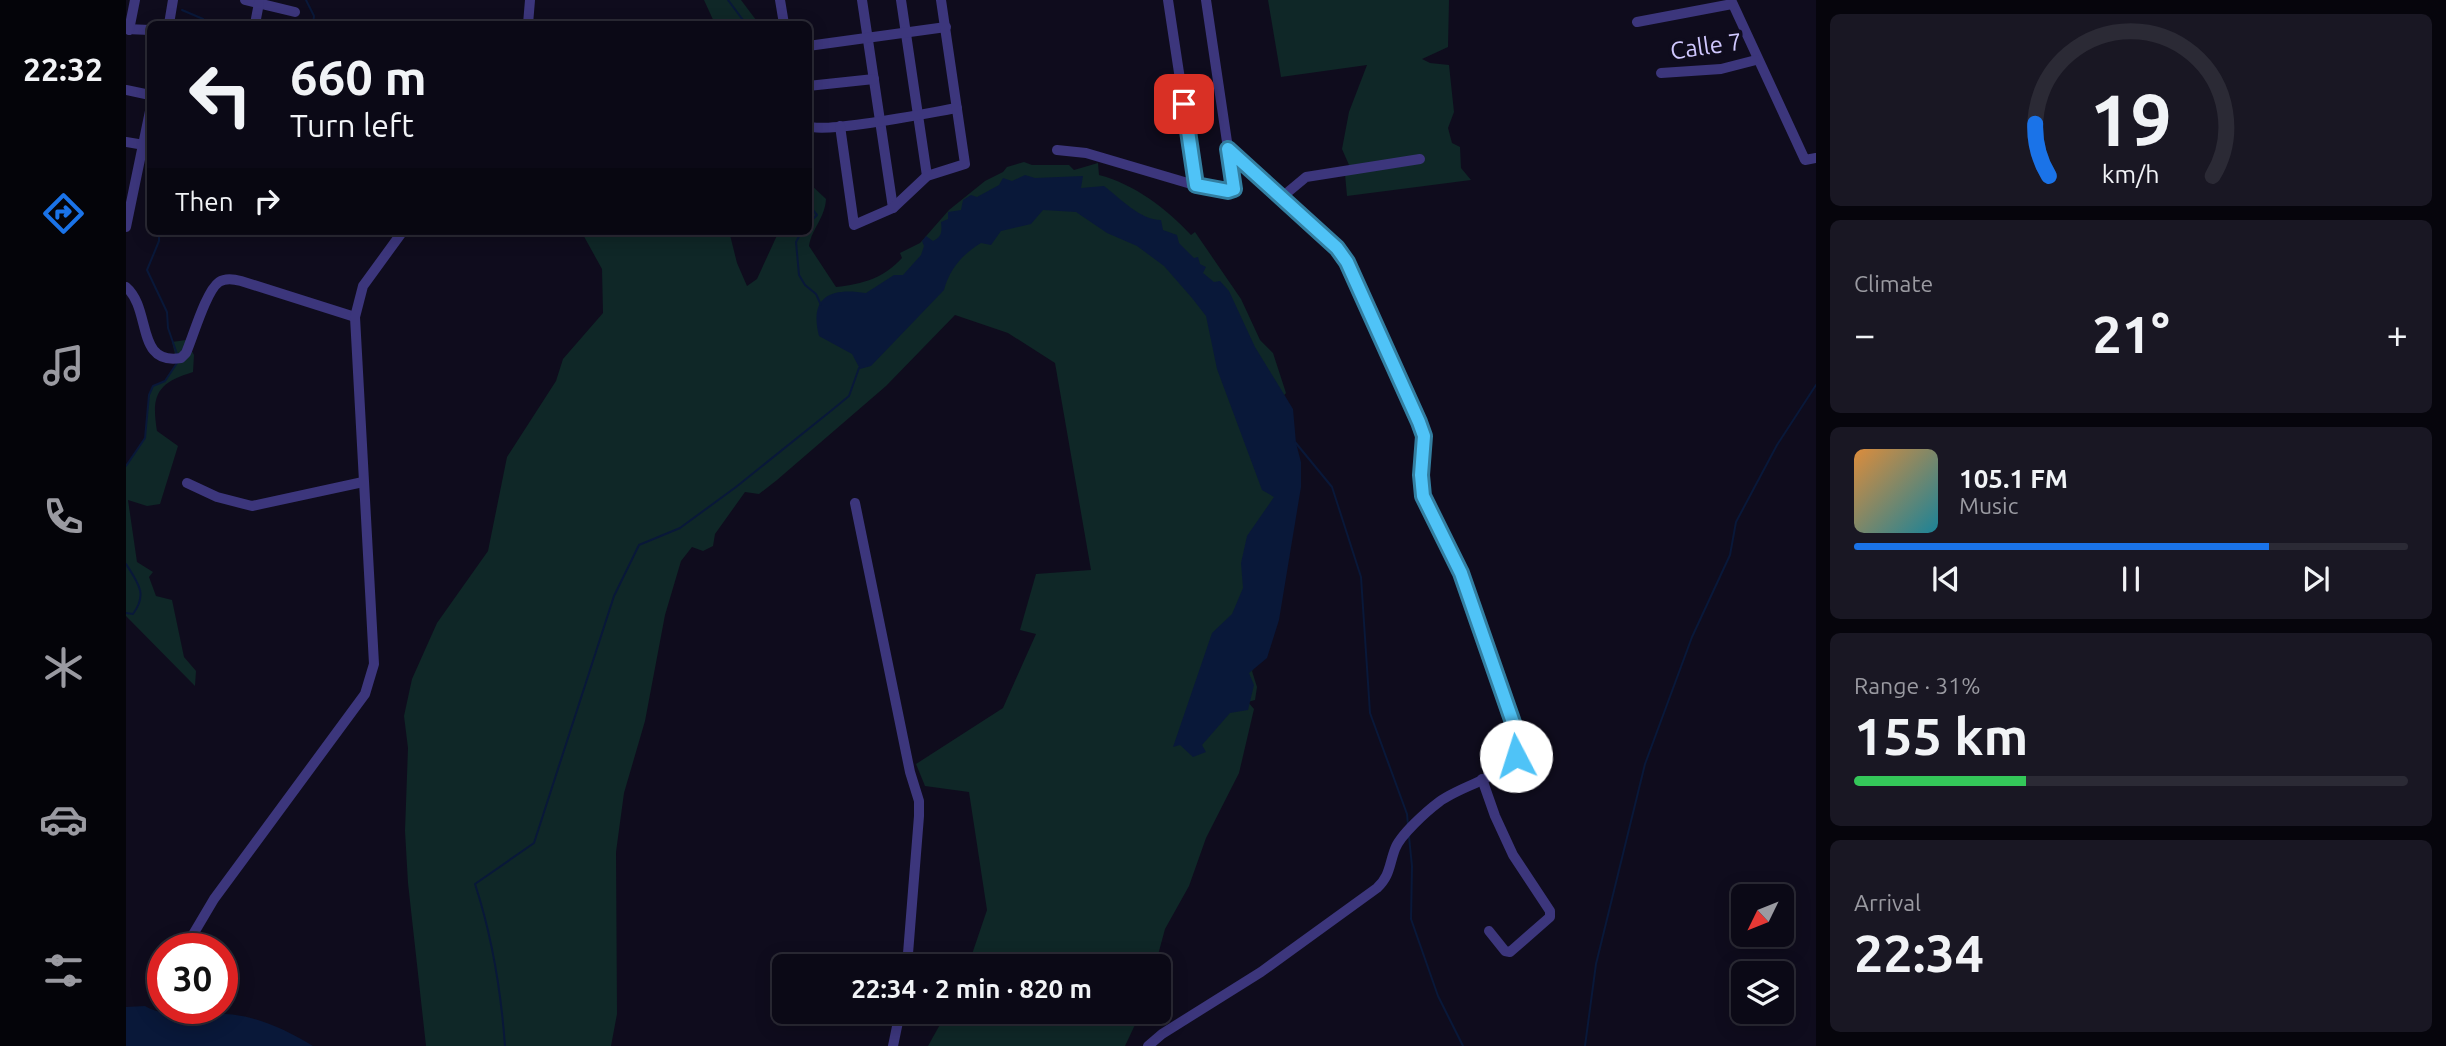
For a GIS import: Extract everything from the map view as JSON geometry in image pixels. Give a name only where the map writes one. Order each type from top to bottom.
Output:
[{"type":"street","points":[[135,0],[127,29],[147,30]]},
{"type":"street","points":[[170,21],[173,0]]},
{"type":"street","points":[[245,0],[295,12]]},
{"type":"street","points":[[528,21],[530,0]]},
{"type":"street","points":[[780,0],[784,21]]},
{"type":"street","points":[[862,0],[893,208]]},
{"type":"street","points":[[901,0],[927,176]]},
{"type":"street","points":[[840,126],[854,225],[893,208],[927,176],[965,164],[942,0]]},
{"type":"street","points":[[1168,0],[1196,185]]},
{"type":"street","points":[[1057,150],[1086,153],[1196,185],[1228,191],[1234,189],[1206,0]]},
{"type":"street","points":[[1637,22],[1731,2],[1756,60],[1811,159]]},
{"type":"street","points":[[256,21],[259,4]]},
{"type":"street","points":[[812,45],[946,26]]},
{"type":"street","name":"Calle 7","points":[[1661,73],[1721,69],[1756,60]]},
{"type":"street","points":[[812,86],[874,79]]},
{"type":"street","points":[[126,90],[147,94]]},
{"type":"street","points":[[812,128],[957,108]]},
{"type":"street","points":[[126,142],[147,146],[129,197],[126,227]]},
{"type":"street","points":[[1148,1046],[1162,1034],[1261,972],[1377,888],[1389,873],[1395,848],[1401,838],[1439,802],[1501,769],[1516,756],[1518,737],[1461,573],[1423,496],[1421,475],[1424,436],[1419,422],[1347,262],[1337,248],[1228,149]]},
{"type":"street","points":[[1282,197],[1306,177],[1420,159]]},
{"type":"street","points":[[194,933],[214,899],[365,694],[371,682],[374,664],[355,317],[363,286],[400,235]]},
{"type":"street","points":[[126,287],[139,304],[148,345],[155,353],[169,358],[181,358],[186,353],[209,298],[216,285],[223,280],[234,279],[355,317]]},
{"type":"street","points":[[187,483],[217,497],[252,506],[363,482]]},
{"type":"street","points":[[855,503],[910,772],[919,801],[908,954]]},
{"type":"street","points":[[1482,779],[1513,855],[1550,911],[1550,917],[1510,952],[1505,951],[1489,931]]},
{"type":"street","points":[[893,1046],[898,1024]]},
{"type":"green space","points":[[704,0],[741,0],[757,21],[714,21]]},
{"type":"green space","points":[[1268,0],[1449,0],[1448,47],[1422,59],[1430,63],[1449,65],[1454,112],[1448,128],[1452,143],[1460,147],[1461,168],[1471,180],[1347,196],[1345,174],[1349,165],[1342,149],[1349,112],[1367,65],[1281,77]]},
{"type":"green space","points":[[1024,162],[1032,165],[1069,165],[1074,170],[1098,163],[1099,175],[1137,191],[1160,207],[1191,235],[1195,232],[1241,299],[1260,340],[1273,353],[1286,393],[1277,404],[1286,476],[1260,660],[1252,671],[1257,687],[1255,700],[1248,702],[1254,709],[1239,773],[1206,838],[1189,886],[1165,929],[1158,954],[972,954],[987,910],[969,792],[925,786],[916,764],[1003,708],[1036,634],[1020,630],[1036,574],[1091,570],[1055,363],[1008,333],[955,315],[886,386],[777,480],[759,494],[745,492],[715,534],[713,546],[703,551],[692,547],[681,561],[665,615],[645,721],[624,793],[616,852],[617,1014],[611,1046],[426,1046],[408,883],[405,831],[408,748],[404,716],[412,679],[437,623],[488,551],[507,457],[556,381],[563,359],[603,313],[602,269],[583,235],[730,235],[737,263],[747,286],[757,279],[777,235],[812,235],[812,186],[826,199],[809,246],[836,287],[846,286],[864,282],[888,271],[902,258],[900,253],[920,243],[949,210],[985,181],[1007,167]]},
{"type":"green space","points":[[186,340],[194,355],[193,372],[164,386],[156,399],[157,431],[178,446],[160,504],[147,506],[128,500],[137,562],[153,572],[149,577],[156,596],[172,600],[184,657],[196,671],[195,686],[126,616],[126,466],[145,438],[149,395],[153,386],[165,381],[177,362],[172,342]]},
{"type":"green space","points":[[940,1024],[1135,1024],[1125,1046],[928,1046]]},
{"type":"water","points":[[1025,175],[1035,178],[1083,176],[1081,188],[1104,186],[1138,212],[1161,220],[1163,230],[1177,235],[1179,243],[1194,258],[1198,257],[1200,264],[1206,267],[1203,273],[1214,282],[1220,281],[1229,291],[1255,347],[1293,409],[1296,443],[1301,462],[1301,487],[1279,620],[1267,658],[1249,673],[1254,685],[1248,710],[1230,713],[1202,745],[1206,752],[1193,757],[1180,745],[1173,747],[1212,633],[1232,614],[1243,588],[1241,563],[1247,536],[1274,497],[1262,490],[1217,369],[1206,316],[1164,266],[1137,246],[1107,233],[1076,212],[1043,210],[1031,224],[1001,231],[991,245],[981,243],[968,252],[953,269],[944,290],[871,366],[860,369],[852,354],[819,336],[817,312],[825,298],[842,292],[866,293],[894,275],[903,275],[921,255],[924,246],[922,241],[926,236],[933,241],[940,236],[941,222],[948,219],[948,212],[961,210],[963,200],[971,195],[977,197],[999,185],[1003,178],[1012,181]]},
{"type":"water","points":[[126,1007],[147,1007],[147,1024],[238,1024],[238,1016],[249,1018],[282,1029],[313,1046],[126,1046]]},
{"type":"waterway","points":[[306,0],[314,16],[313,21]]},
{"type":"waterway","points":[[728,0],[744,21]]},
{"type":"waterway","points":[[182,10],[205,21]]},
{"type":"waterway","points":[[812,209],[817,215],[812,220]]},
{"type":"waterway","points":[[159,235],[147,270],[167,312],[168,328],[177,354]]},
{"type":"waterway","points":[[800,235],[796,242],[799,275],[805,285],[816,294],[821,305]]},
{"type":"waterway","points":[[126,466],[145,438],[149,395],[153,386],[165,381],[177,363]]},
{"type":"waterway","points":[[505,1046],[495,964],[475,884],[534,843],[614,596],[639,545],[680,528],[832,410],[849,396],[859,368]]},
{"type":"waterway","points":[[1585,1046],[1596,964],[1645,764],[1692,637],[1730,555],[1736,522],[1777,445],[1816,385]]},
{"type":"waterway","points":[[1295,442],[1332,487],[1361,577],[1370,713],[1407,814],[1408,825]]},
{"type":"waterway","points":[[126,564],[141,594],[133,614],[126,613]]},
{"type":"waterway","points":[[1409,837],[1412,866],[1411,919],[1438,996],[1463,1046]]},
{"type":"route","points":[[1184,104],[1196,185],[1228,191],[1234,189],[1228,149],[1337,248],[1347,262],[1424,436],[1421,475],[1423,496],[1461,573],[1518,737],[1519,748],[1516,756]]}]
